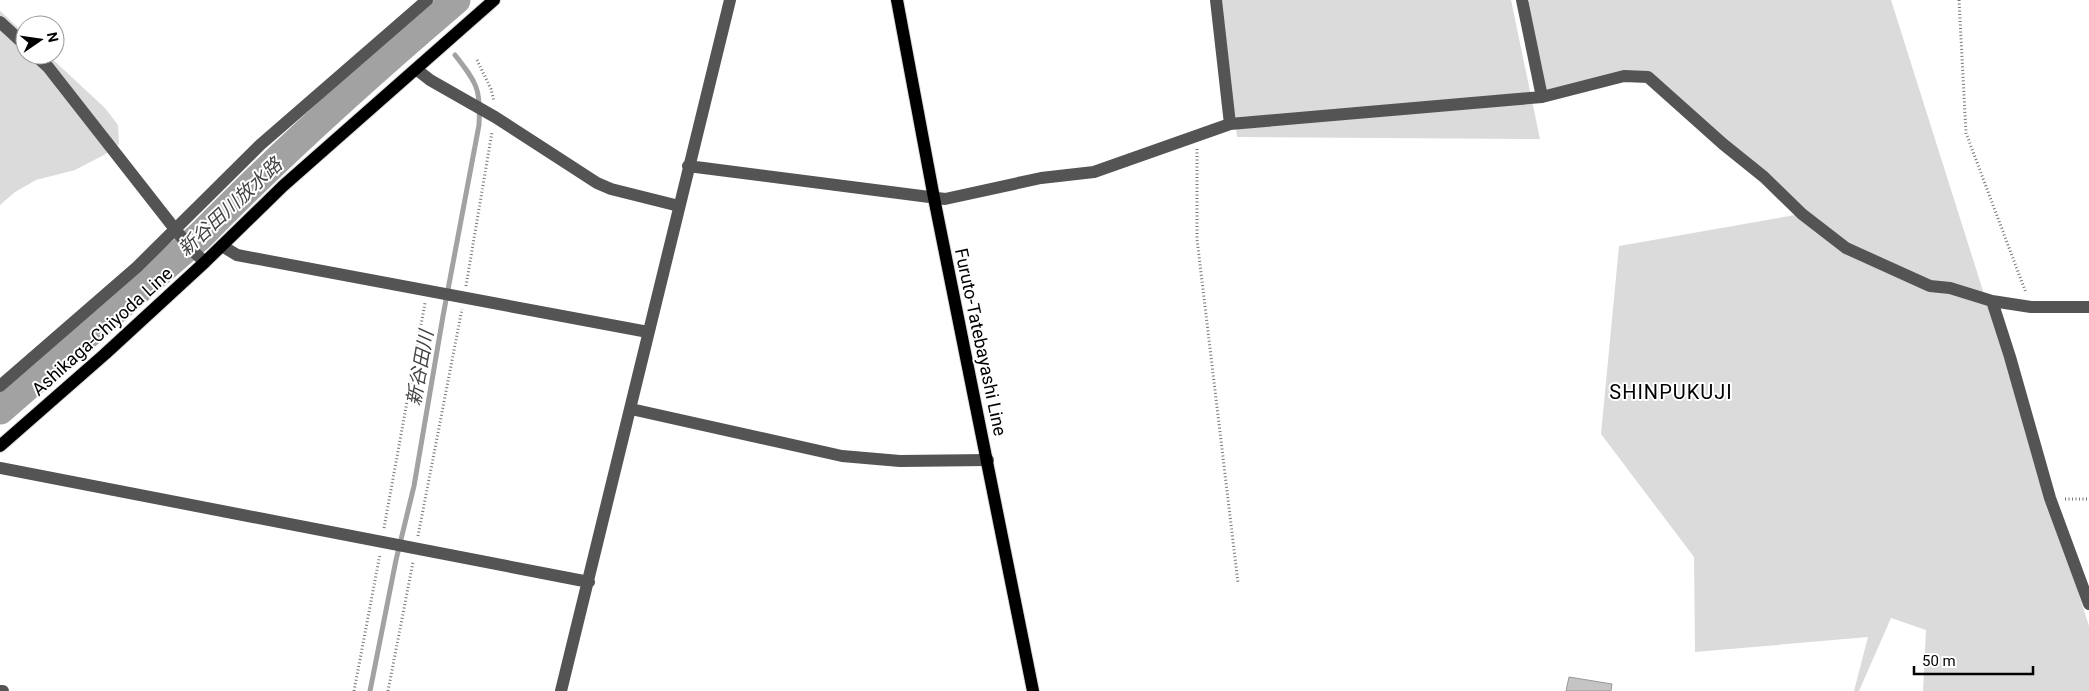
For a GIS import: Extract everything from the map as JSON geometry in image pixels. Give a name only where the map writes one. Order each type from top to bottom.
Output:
[{"type":"main road","name":"Ashikaga-Chiyoda Line","points":[[0,446],[206,262],[283,186],[494,0]]},
{"type":"main road","name":"Furuto-Tatebayashi Line","points":[[897,0],[934,198],[1033,691]]},
{"type":"street","points":[[0,386],[176,231],[260,145],[427,0]]},
{"type":"street","points":[[561,691],[730,0]]},
{"type":"street","points":[[1216,0],[1230,124]]},
{"type":"street","points":[[1522,0],[1542,97]]},
{"type":"street","points":[[0,22],[15,36]]},
{"type":"street","points":[[46,65],[176,231],[195,253],[206,262]]},
{"type":"street","points":[[416,69],[430,80],[492,116],[597,183],[611,189],[679,206]]},
{"type":"street","points":[[688,166],[945,199],[1041,178],[1094,172],[1230,124],[1542,97],[1624,76],[1648,77],[1723,144],[1764,177],[1802,214],[1846,248],[1930,286],[1950,288],[1992,301],[2031,307],[2089,307]]},
{"type":"street","points":[[222,246],[237,255],[648,332]]},
{"type":"street","points":[[1992,301],[2050,498],[2089,604]]},
{"type":"street","points":[[631,409],[842,456],[900,461],[988,460]]},
{"type":"street","points":[[0,468],[589,582]]},
{"type":"path","points":[[1959,0],[1966,133],[2031,307]]},
{"type":"path","points":[[388,691],[412,548],[461,297],[494,103],[491,89],[476,60]]},
{"type":"path","points":[[1197,135],[1197,239],[1238,583]]},
{"type":"path","points":[[354,691],[385,543],[432,291]]},
{"type":"path","points":[[2050,498],[2089,500]]},
{"type":"shaded area","points":[[1221,0],[1511,0],[1540,139],[1237,137]]},
{"type":"shaded area","points":[[1530,0],[1891,0],[2089,626],[2089,691],[1923,691],[1926,630],[1891,618],[1859,691],[1854,691],[1868,637],[1695,652],[1694,557],[1601,434],[1619,246],[1801,214],[1648,77],[1542,97],[1523,5]]},
{"type":"shaded area","points":[[0,11],[15,25],[15,65],[59,65],[105,108],[118,125],[119,144],[104,155],[75,170],[36,180],[15,192],[0,205]]},
{"type":"building","points":[[1569,677],[1612,684],[1611,691],[1566,691]]},
{"type":"waterway","name":"新谷田川放水路","points":[[0,410],[200,236],[325,115],[456,0]]},
{"type":"waterway","name":"新谷田川","points":[[370,691],[396,560],[414,486],[443,316],[479,125],[479,103],[476,87],[455,55]]},
{"type":"district","name":"SHINPUKUJI","points":[[1671,392]]}]
